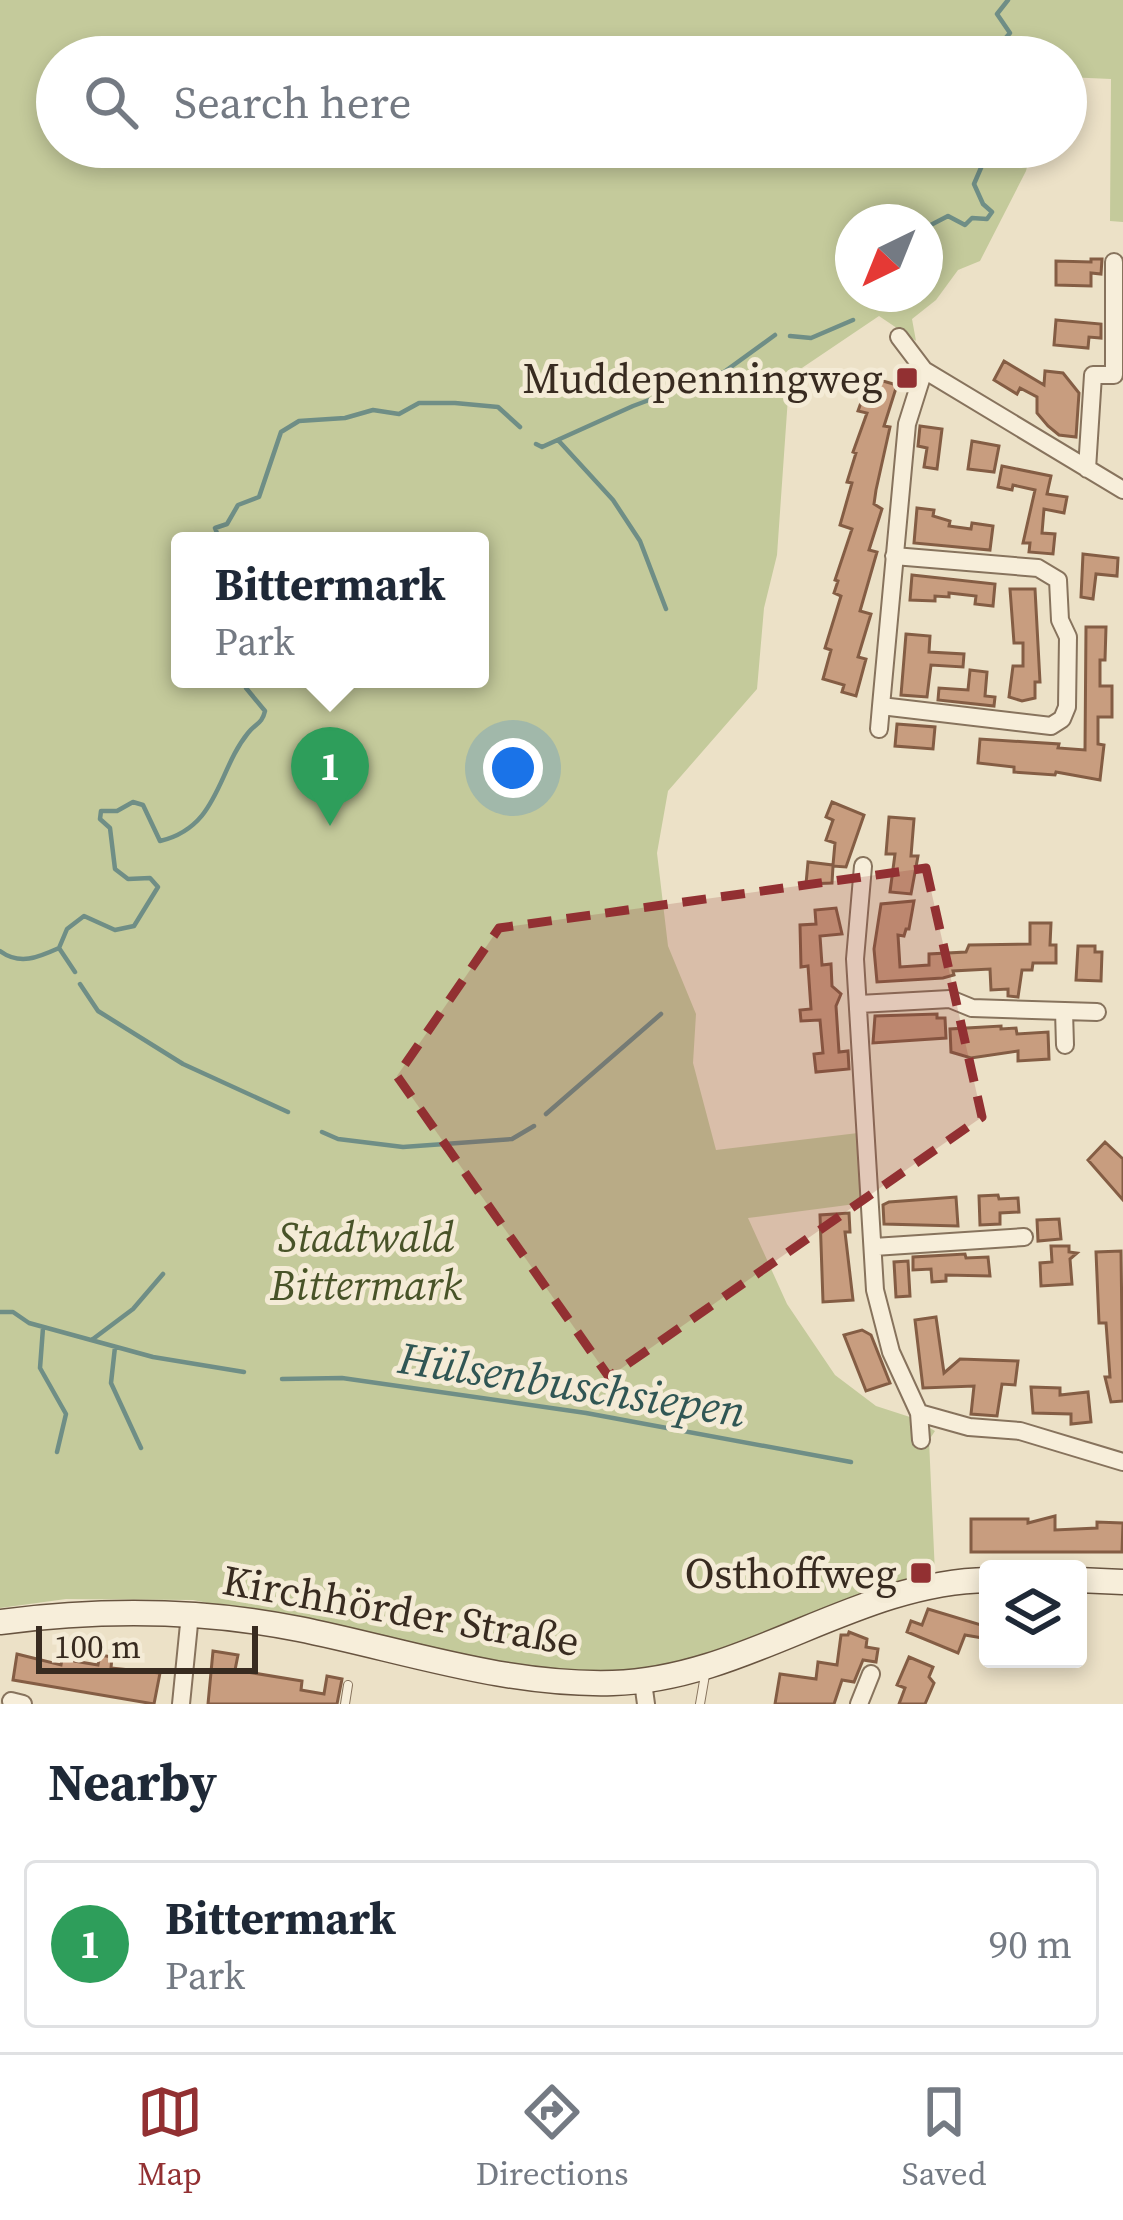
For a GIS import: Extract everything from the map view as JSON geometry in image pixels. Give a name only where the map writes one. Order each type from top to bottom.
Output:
[{"type":"main road","points":[[1087,1580],[1123,1582]]},
{"type":"main road","name":"Kirchhörder Straße","points":[[0,1622],[78,1612],[190,1614],[301,1629],[500,1673],[605,1683],[645,1693],[918,1587],[979,1581]]},
{"type":"street","points":[[1087,469],[1093,375],[1114,375],[1119,333],[1114,262]]},
{"type":"street","points":[[898,337],[923,370],[1123,490]]},
{"type":"street","points":[[879,729],[907,424],[923,370]]},
{"type":"street","points":[[881,706],[1051,726],[1062,719],[1067,707],[1068,637],[1060,620],[1061,589],[1050,572],[894,556]]},
{"type":"street","points":[[863,866],[855,959],[875,1290],[890,1352],[919,1413],[921,1440]]},
{"type":"street","points":[[859,1004],[950,999],[972,1008],[1097,1012]]},
{"type":"street","points":[[1064,1011],[1065,1045]]},
{"type":"street","points":[[874,1247],[1024,1237]]},
{"type":"street","points":[[919,1413],[969,1427],[1020,1431],[1123,1462]]},
{"type":"street","points":[[181,1704],[190,1614]]},
{"type":"street","points":[[859,1704],[872,1674]]},
{"type":"lane","points":[[700,1704],[707,1667]]},
{"type":"lane","points":[[345,1704],[348,1685]]},
{"type":"highlighted area","points":[[926,868],[982,1117],[609,1377],[397,1076],[499,928]]},
{"type":"green space","name":"Stadtwald Bittermark","points":[[0,0],[1123,0],[1123,222],[1110,221],[1111,79],[1087,78],[1087,36],[36,36],[36,168],[1027,168],[980,261],[958,270],[943,290],[943,204],[835,204],[835,312],[921,312],[912,319],[916,341],[879,316],[793,374],[777,555],[764,608],[757,689],[668,791],[657,853],[668,946],[696,1014],[693,1063],[716,1150],[858,1133],[863,1203],[748,1218],[787,1304],[835,1375],[876,1406],[935,1431],[929,1440],[935,1574],[662,1673],[549,1671],[434,1654],[193,1600],[66,1599],[0,1608]]},
{"type":"building","points":[[1102,259],[1101,274],[1091,273],[1091,286],[1056,285],[1056,261]]},
{"type":"building","points":[[1056,320],[1101,324],[1101,338],[1089,337],[1088,348],[1054,345]]},
{"type":"building","points":[[1004,361],[1044,385],[1045,371],[1063,373],[1079,393],[1076,437],[1059,435],[1048,426],[1037,413],[1037,397],[1020,388],[1017,394],[994,380]]},
{"type":"building","points":[[876,379],[897,385],[884,426],[890,427],[874,504],[882,509],[869,550],[877,552],[860,611],[871,614],[858,657],[866,659],[856,696],[842,692],[844,685],[823,679],[831,650],[825,648],[841,596],[834,593],[835,580],[852,529],[840,525],[852,483],[847,482],[853,452],[867,413],[858,411],[864,394],[871,396]]},
{"type":"building","points":[[920,426],[942,429],[937,469],[924,467],[927,448],[918,446]]},
{"type":"building","points":[[972,441],[999,446],[994,472],[968,469]]},
{"type":"building","points":[[1002,466],[1051,476],[1047,494],[1067,497],[1064,513],[1044,509],[1042,533],[1055,534],[1053,554],[1029,552],[1030,543],[1023,543],[1035,490],[998,487]]},
{"type":"building","points":[[917,508],[934,510],[933,516],[950,521],[949,526],[993,526],[990,550],[914,543]]},
{"type":"building","points":[[1083,554],[1118,558],[1117,576],[1096,574],[1093,599],[1081,597]]},
{"type":"building","points":[[912,575],[995,584],[993,606],[975,604],[976,596],[949,593],[949,597],[935,596],[935,601],[910,600]]},
{"type":"building","points":[[1010,589],[1035,589],[1040,682],[1035,682],[1035,698],[1022,701],[1009,697],[1013,666],[1023,666],[1023,643],[1014,643]]},
{"type":"building","points":[[1086,627],[1106,627],[1100,686],[1112,686],[1112,717],[1098,717],[1098,744],[1104,745],[1100,780],[1056,772],[1014,772],[1014,767],[978,763],[980,739],[1085,750]]},
{"type":"building","points":[[906,634],[930,636],[929,652],[964,654],[963,667],[931,665],[927,697],[901,695]]},
{"type":"building","points":[[970,670],[987,672],[985,696],[995,697],[994,706],[938,700],[939,688],[968,690]]},
{"type":"building","points":[[897,724],[935,727],[933,749],[895,746]]},
{"type":"building","points":[[832,802],[864,815],[846,867],[833,866],[832,883],[806,884],[808,862],[833,865],[835,843],[826,840],[833,820],[826,817]]},
{"type":"building","points":[[889,817],[914,819],[911,856],[918,856],[911,894],[890,892],[895,854],[886,854]]},
{"type":"building","points":[[914,901],[909,929],[904,936],[898,935],[900,967],[929,965],[929,954],[966,952],[969,945],[1030,944],[1030,923],[1051,923],[1050,945],[1056,945],[1056,963],[1033,963],[1032,970],[1022,970],[1018,997],[1008,996],[1008,989],[991,990],[990,969],[877,982],[874,949],[881,904]]},
{"type":"building","points":[[836,908],[842,934],[820,936],[822,965],[831,964],[832,986],[841,994],[836,1006],[839,1052],[848,1051],[849,1069],[816,1072],[814,1054],[823,1053],[820,1020],[801,1021],[800,1010],[811,1009],[808,966],[801,967],[800,925],[816,924],[815,910]]},
{"type":"building","points":[[1078,946],[1095,946],[1095,952],[1102,952],[1101,981],[1076,980]]},
{"type":"building","points":[[937,1014],[945,1018],[946,1038],[873,1043],[875,1016]]},
{"type":"building","points":[[1016,1028],[1017,1034],[1048,1032],[1049,1059],[1018,1061],[1018,1051],[971,1058],[951,1052],[950,1029]]},
{"type":"building","points":[[1105,1142],[1123,1159],[1123,1200],[1088,1160]]},
{"type":"building","points":[[998,1195],[999,1199],[1018,1198],[1019,1212],[1000,1213],[1000,1224],[980,1225],[979,1196]]},
{"type":"building","points":[[956,1197],[958,1226],[884,1224],[883,1205],[889,1202]]},
{"type":"building","points":[[849,1213],[850,1232],[845,1232],[853,1300],[823,1302],[820,1215]]},
{"type":"building","points":[[1059,1219],[1061,1239],[1038,1241],[1037,1220]]},
{"type":"building","points":[[1051,1246],[1069,1246],[1069,1252],[1077,1253],[1070,1259],[1072,1284],[1041,1286],[1040,1263],[1052,1262]]},
{"type":"building","points":[[1121,1251],[1123,1401],[1111,1402],[1105,1377],[1110,1377],[1106,1323],[1099,1323],[1096,1252]]},
{"type":"building","points":[[965,1254],[966,1258],[988,1257],[990,1276],[946,1275],[946,1281],[932,1282],[931,1269],[913,1270],[913,1257]]},
{"type":"building","points":[[908,1261],[910,1296],[896,1297],[894,1262]]},
{"type":"building","points":[[936,1317],[944,1373],[960,1359],[1018,1361],[1015,1385],[1002,1384],[997,1416],[971,1414],[974,1386],[923,1388],[915,1320]]},
{"type":"building","points":[[862,1330],[871,1335],[890,1383],[866,1391],[844,1335]]},
{"type":"building","points":[[1031,1387],[1060,1388],[1060,1395],[1088,1392],[1091,1422],[1071,1424],[1071,1414],[1033,1413]]},
{"type":"building","points":[[1055,1516],[1055,1530],[1097,1528],[1097,1522],[1123,1523],[1122,1552],[971,1552],[971,1519],[1028,1519],[1028,1523]]},
{"type":"building","points":[[928,1609],[979,1624],[979,1637],[965,1635],[958,1653],[907,1632],[911,1621],[922,1625]]},
{"type":"building","points":[[849,1632],[867,1639],[866,1647],[878,1649],[876,1662],[863,1660],[854,1682],[842,1680],[834,1704],[775,1704],[780,1674],[816,1679],[818,1662],[837,1665],[841,1635]]},
{"type":"building","points":[[213,1651],[238,1655],[235,1670],[302,1681],[301,1690],[324,1694],[327,1676],[342,1679],[337,1704],[208,1704]]},
{"type":"building","points":[[17,1654],[61,1665],[62,1659],[98,1665],[100,1655],[112,1657],[111,1668],[160,1673],[154,1704],[13,1680]]},
{"type":"building","points":[[909,1657],[933,1667],[929,1677],[934,1683],[925,1704],[899,1704],[905,1688],[897,1685]]},
{"type":"waterway","points":[[1007,36],[1010,33],[997,14],[1008,0]]},
{"type":"waterway","points":[[943,219],[948,216],[965,225],[972,218],[987,219],[992,212],[974,184],[981,168]]},
{"type":"waterway","points":[[790,336],[811,338],[853,320]]},
{"type":"waterway","points":[[536,444],[542,447],[724,372],[775,335]]},
{"type":"waterway","points":[[217,532],[215,528],[227,524],[238,505],[259,497],[281,432],[299,421],[345,418],[373,410],[399,414],[419,403],[455,403],[498,407],[520,427]]},
{"type":"waterway","points":[[558,440],[613,500],[640,541],[666,609]]},
{"type":"waterway","points":[[0,951],[22,959],[52,951],[59,948],[67,929],[84,916],[115,930],[134,926],[158,887],[150,878],[128,879],[115,869],[110,828],[100,819],[101,811],[117,811],[133,802],[143,805],[160,841],[194,824],[206,811],[238,748],[264,715],[246,688]]},
{"type":"waterway","points":[[59,948],[75,972]]},
{"type":"waterway","points":[[80,984],[98,1011],[183,1064],[288,1112]]},
{"type":"waterway","points":[[546,1114],[661,1014]]},
{"type":"waterway","points":[[322,1132],[338,1139],[403,1147],[512,1139],[534,1126]]},
{"type":"waterway","points":[[93,1339],[133,1309],[163,1274]]},
{"type":"waterway","name":"Hülsenbuschsiepen","points":[[0,1312],[13,1312],[29,1323],[153,1357],[244,1372]]},
{"type":"waterway","points":[[43,1328],[40,1368],[66,1414],[57,1452]]},
{"type":"waterway","points":[[115,1347],[111,1383],[141,1448]]},
{"type":"waterway","name":"Hülsenbuschsiepen","points":[[282,1379],[342,1378],[586,1413],[851,1462]]},
{"type":"place","name":"Muddepenningweg","points":[[907,378]]},
{"type":"place","name":"Bittermark","points":[[330,826]]},
{"type":"place","name":"Osthoffweg","points":[[921,1573]]}]
